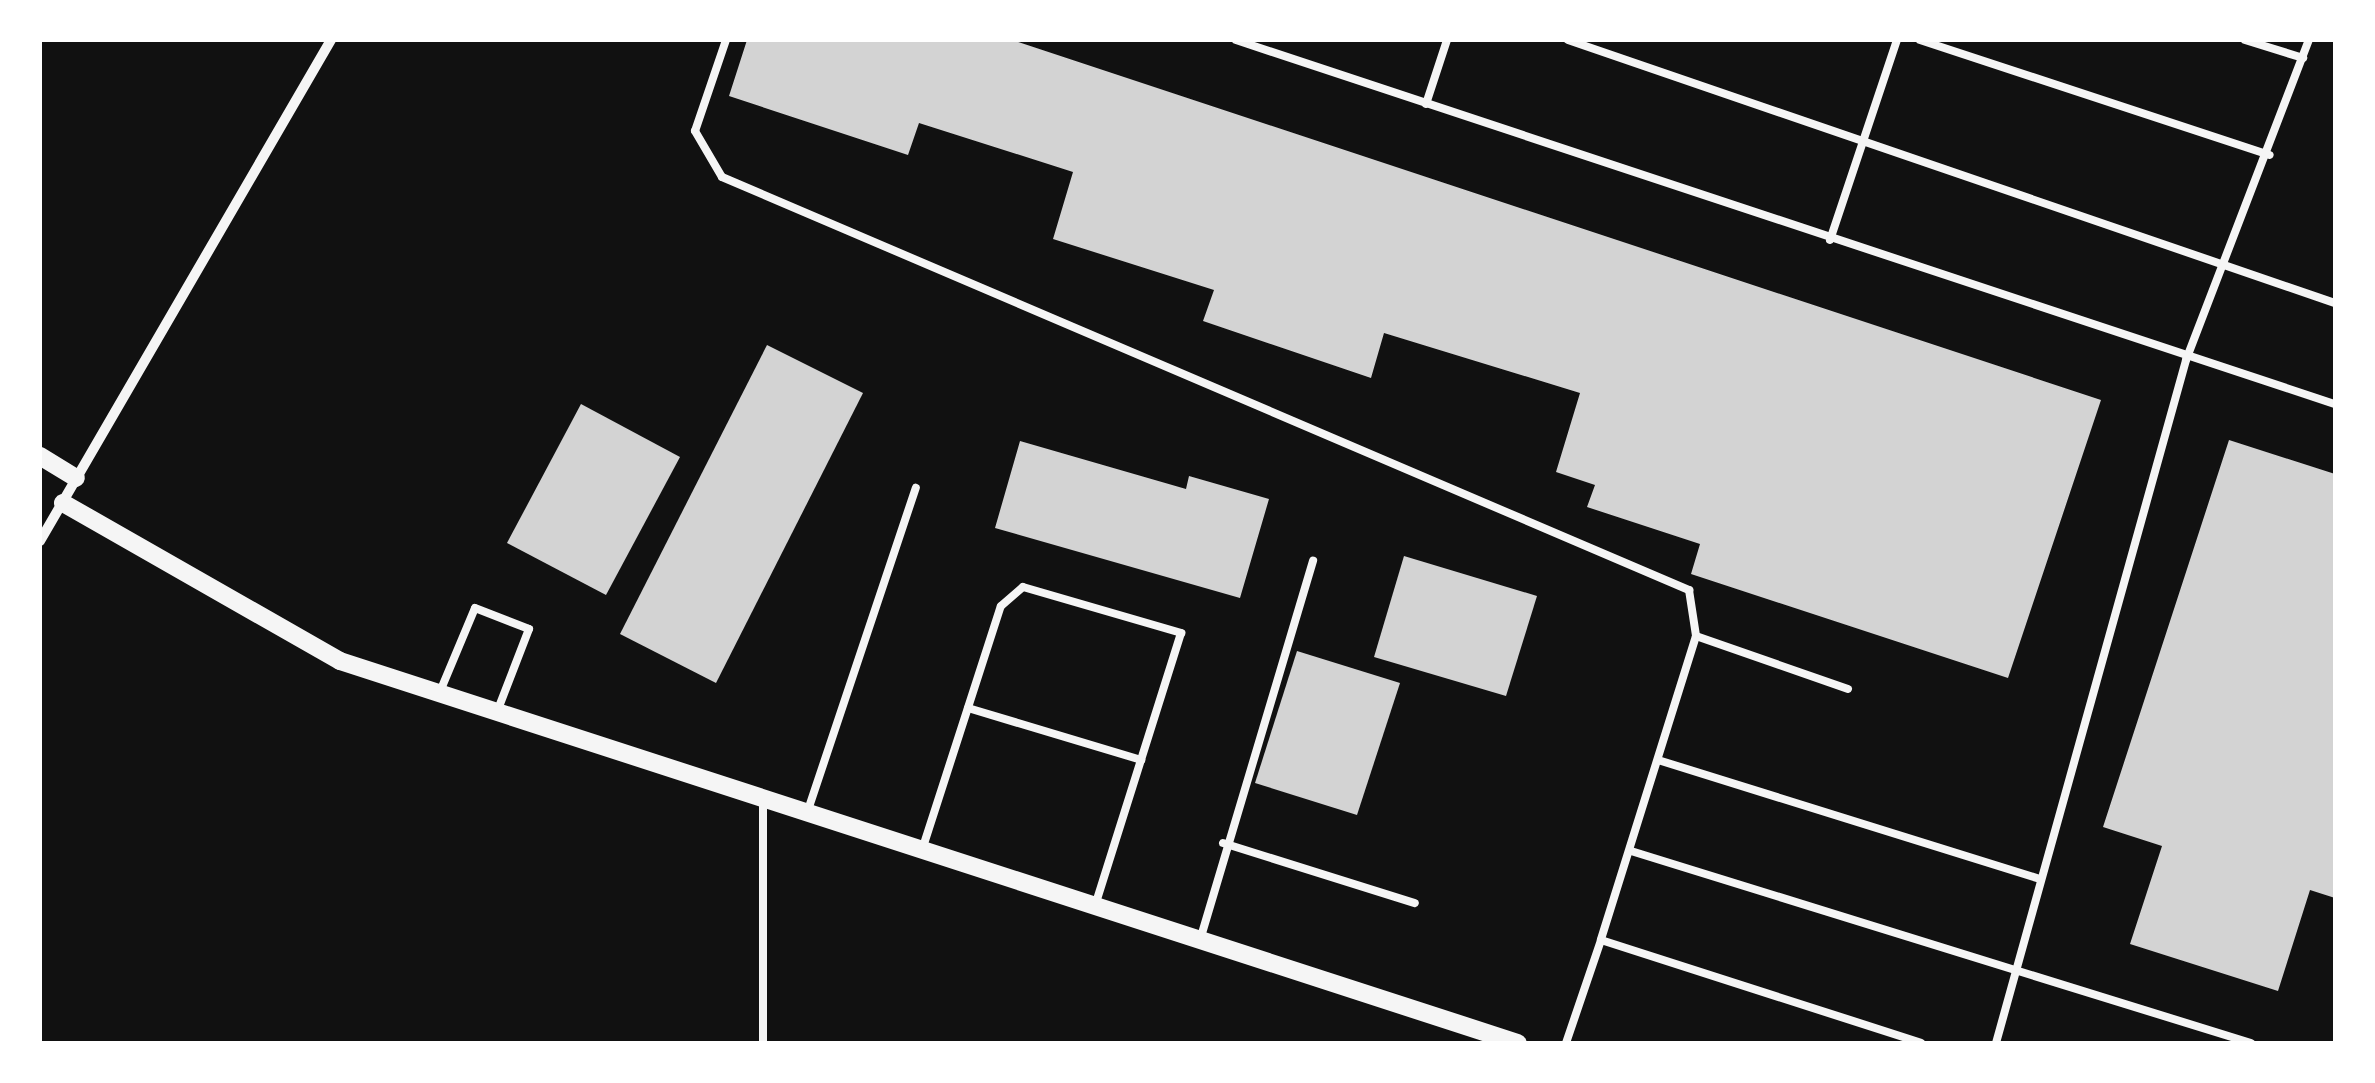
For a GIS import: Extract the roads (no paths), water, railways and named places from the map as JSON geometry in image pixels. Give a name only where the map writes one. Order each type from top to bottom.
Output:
[{"type":"street","points":[[40,541],[331,40]]},
{"type":"street","points":[[40,456],[76,478]]},
{"type":"street","points":[[63,502],[340,661],[1518,1043]]},
{"type":"lane","points":[[726,40],[695,131],[722,177],[1689,590],[1696,636],[1631,851],[1566,1043]]},
{"type":"lane","points":[[1236,40],[2186,360],[2335,404]]},
{"type":"lane","points":[[1426,104],[1447,40]]},
{"type":"lane","points":[[1568,40],[2335,302]]},
{"type":"lane","points":[[1830,240],[1897,40]]},
{"type":"lane","points":[[1920,40],[2270,155]]},
{"type":"lane","points":[[2245,40],[2303,58]]},
{"type":"lane","points":[[1996,1043],[2216,263],[2270,155],[2309,40]]},
{"type":"lane","points":[[808,812],[916,488]]},
{"type":"lane","points":[[1200,940],[1223,880],[1223,843],[1313,560]]},
{"type":"lane","points":[[922,850],[1002,606],[1023,587],[1181,633],[1095,906]]},
{"type":"lane","points":[[439,694],[475,608],[530,629],[497,712]]},
{"type":"lane","points":[[1696,636],[1848,690]]},
{"type":"lane","points":[[968,708],[1141,760]]},
{"type":"lane","points":[[1658,760],[2040,879]]},
{"type":"lane","points":[[763,798],[763,1043]]},
{"type":"lane","points":[[1223,843],[1415,903]]},
{"type":"lane","points":[[1631,851],[2252,1043]]},
{"type":"lane","points":[[1601,940],[1922,1043]]}]
